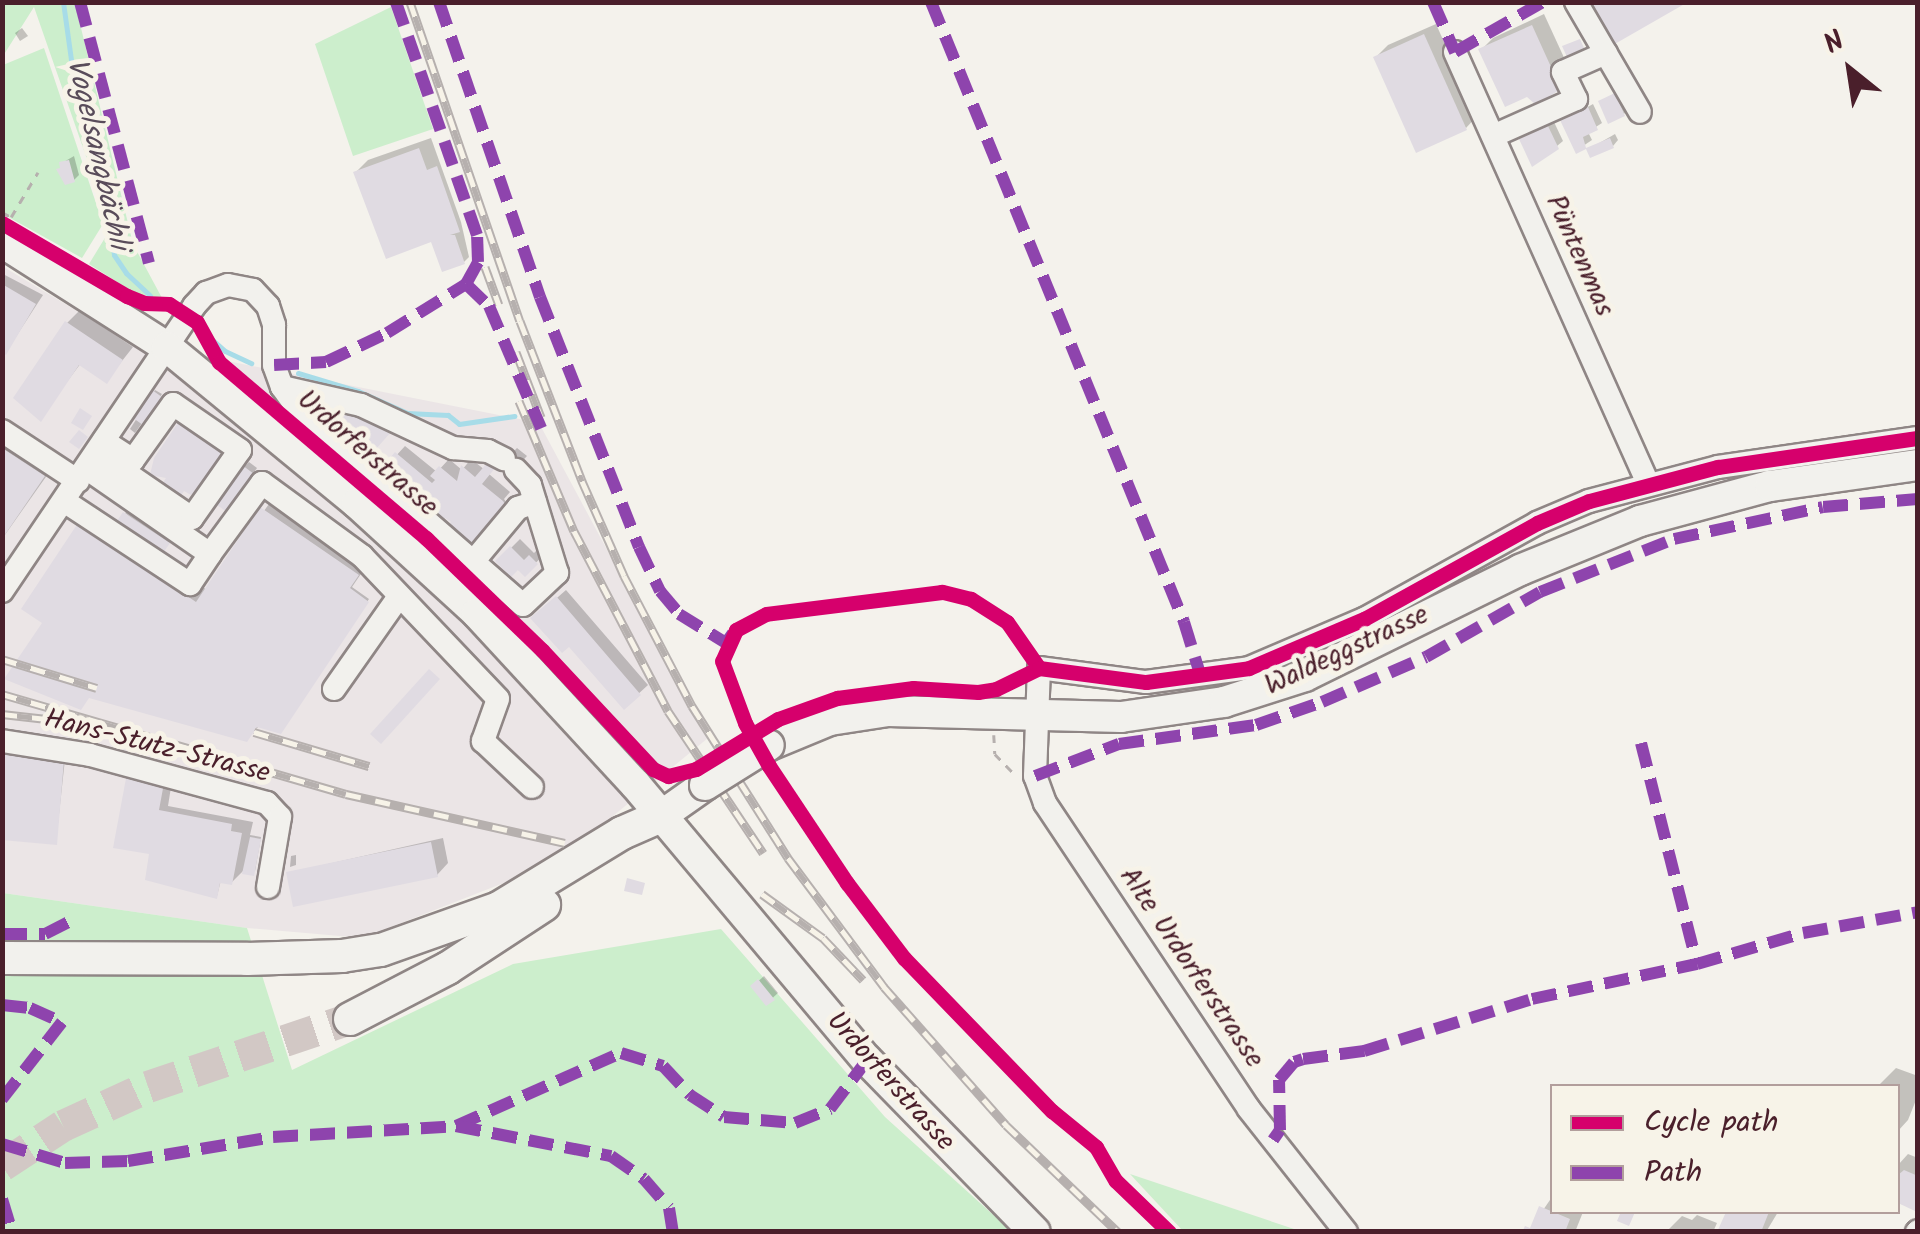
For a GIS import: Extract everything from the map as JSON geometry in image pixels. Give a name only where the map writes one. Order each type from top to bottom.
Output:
[{"type":"highway","points":[[2,958],[247,959],[342,956],[381,950],[499,908],[622,833],[661,816]]},
{"type":"highway","points":[[350,1019],[448,968],[632,848],[661,816]]},
{"type":"main road","name":"Urdorferstrasse","points":[[10,237],[167,347],[342,490],[476,614],[528,665],[661,816],[867,1060],[1034,1232]]},
{"type":"main road","name":"Waldeggstrasse","points":[[661,816],[769,746],[801,730],[854,715],[888,711],[1036,718],[1121,717],[1188,710],[1264,691],[1349,656],[1505,577],[1640,521],[1770,486],[1918,466]]},
{"type":"street","points":[[1576,2],[1640,112]]},
{"type":"street","name":"Püntenmas","points":[[1455,52],[1648,484]]},
{"type":"street","points":[[1493,136],[1576,99],[1563,72],[1606,54]]},
{"type":"street","points":[[2,591],[206,293],[228,285],[254,290],[268,306],[274,325],[274,365],[282,386],[298,409],[472,563],[523,605],[557,572],[530,485],[510,464],[488,452],[453,448],[361,405],[282,386]]},
{"type":"street","points":[[2,431],[91,461],[192,518],[240,450],[173,404],[133,460],[91,461]]},
{"type":"street","points":[[1648,484],[1718,468],[1918,438]]},
{"type":"street","points":[[91,461],[210,554]]},
{"type":"street","points":[[64,501],[190,584],[262,482],[362,556],[498,699],[483,741],[532,787]]},
{"type":"street","name":"Alte Urdorferstrasse","points":[[1346,1232],[1248,1109],[1045,802],[1034,776],[1038,668],[1146,682],[1249,668],[1364,619],[1536,523],[1589,501],[1648,484]]},
{"type":"street","points":[[472,563],[518,508],[535,502]]},
{"type":"street","points":[[334,689],[398,598]]},
{"type":"street","name":"Hans-Stutz-Strasse","points":[[2,741],[90,756],[267,802],[280,817],[268,888]]},
{"type":"path","points":[[2,212],[11,217],[38,172]]},
{"type":"path","points":[[2,223],[10,237]]},
{"type":"path","points":[[995,716],[995,754],[1010,772],[1021,777],[1034,776]]},
{"type":"shaded area","points":[[2,266],[127,341],[539,423],[708,738],[557,862],[363,938],[247,928],[3,893]]},
{"type":"green space","points":[[3,2],[75,3],[133,244],[162,298],[136,294],[89,264],[111,228],[34,7],[3,56]]},
{"type":"green space","points":[[391,7],[433,129],[353,156],[315,44]]},
{"type":"green space","points":[[44,48],[103,224],[82,258],[3,214],[3,65]]},
{"type":"green space","points":[[3,893],[247,928],[292,1070],[513,964],[721,929],[885,1117],[1011,1231],[3,1232]]},
{"type":"green space","points":[[1130,1174],[1300,1231],[1183,1231]]},
{"type":"building","points":[[1589,2],[1688,2],[1613,45]]},
{"type":"building","points":[[1532,25],[1561,89],[1536,105],[1527,97],[1505,107],[1478,49]]},
{"type":"building","points":[[1424,34],[1467,130],[1416,153],[1373,57]]},
{"type":"building","points":[[1580,39],[1585,50],[1567,57],[1562,46]]},
{"type":"building","points":[[1615,93],[1625,116],[1608,124],[1598,101]]},
{"type":"building","points":[[1588,107],[1598,130],[1583,137],[1586,148],[1610,138],[1614,148],[1590,158],[1586,149],[1576,154],[1560,120]]},
{"type":"building","points":[[1548,126],[1559,149],[1532,167],[1519,139]]},
{"type":"building","points":[[419,148],[427,170],[437,166],[460,232],[450,235],[455,235],[465,264],[442,272],[431,242],[386,259],[353,172]]},
{"type":"building","points":[[69,160],[75,182],[65,185],[56,169],[60,168],[59,162]]},
{"type":"building","points":[[2,284],[36,304],[6,355],[2,352]]},
{"type":"building","points":[[65,321],[123,360],[107,384],[79,365],[41,422],[13,398]]},
{"type":"building","points":[[152,390],[162,397],[143,425],[133,418]]},
{"type":"building","points":[[350,404],[375,425],[384,424],[392,431],[367,459],[320,419],[332,405]]},
{"type":"building","points":[[80,408],[92,416],[83,430],[71,423]]},
{"type":"building","points":[[184,414],[229,445],[199,489],[191,495],[184,491],[180,497],[162,484],[166,478],[150,475],[154,458]]},
{"type":"building","points":[[79,430],[88,437],[79,449],[69,442]]},
{"type":"building","points":[[2,448],[45,476],[2,539]]},
{"type":"building","points":[[395,452],[432,483],[435,480],[430,476],[439,466],[457,481],[461,465],[475,477],[493,456],[500,462],[482,484],[503,501],[517,522],[491,552],[463,539],[447,526],[451,522],[445,518],[442,521],[380,470]]},
{"type":"building","points":[[242,465],[254,474],[227,512],[217,505]]},
{"type":"building","points":[[260,507],[359,575],[350,588],[369,602],[281,734],[257,727],[247,742],[89,698],[81,710],[4,679],[42,623],[21,609],[78,523],[196,602]]},
{"type":"building","points":[[123,512],[170,543],[161,556],[115,524]]},
{"type":"building","points":[[510,546],[524,560],[529,555],[538,564],[525,577],[518,570],[511,577],[495,561]]},
{"type":"building","points":[[556,596],[641,695],[624,710],[569,647],[562,653],[530,618]]},
{"type":"building","points":[[429,669],[440,679],[381,744],[370,734]]},
{"type":"building","points":[[2,754],[64,760],[57,845],[2,840]]},
{"type":"building","points":[[127,773],[164,783],[159,810],[232,824],[231,831],[242,833],[232,885],[220,883],[217,899],[145,880],[149,854],[113,848]]},
{"type":"building","points":[[250,837],[261,839],[254,876],[242,874]]},
{"type":"building","points":[[431,842],[438,877],[293,907],[286,872]]},
{"type":"building","points":[[627,878],[645,883],[642,895],[624,891]]},
{"type":"building","points":[[758,979],[775,1000],[766,1006],[750,986]]},
{"type":"building","points":[[1904,1170],[1918,1176],[1915,1211],[1900,1204],[1900,1173]]},
{"type":"building","points":[[1539,1206],[1550,1214],[1570,1219],[1565,1232],[1522,1232],[1525,1226],[1530,1228]]},
{"type":"building","points":[[1620,1214],[1634,1214],[1629,1226],[1617,1221]]},
{"type":"building","points":[[1725,1214],[1768,1214],[1761,1232],[1717,1232]]},
{"type":"waterway","name":"Vogelsangbächli","points":[[63,2],[74,81],[98,150],[114,255],[126,273],[150,295]]},
{"type":"waterway","name":"Vogelsangbächli","points":[[209,337],[225,351],[251,363]]},
{"type":"waterway","name":"Vogelsangbächli","points":[[298,373],[358,391],[407,413],[448,415],[459,424],[514,416]]},
{"type":"tunnel","points":[[2,1166],[63,1126],[148,1087],[350,1019]]},
{"type":"railway","points":[[410,2],[520,321],[582,481],[624,576],[692,706],[788,858],[884,987],[1006,1125],[1118,1232]]},
{"type":"railway","points":[[485,267],[499,305]]},
{"type":"railway","points":[[516,352],[541,417]]},
{"type":"railway","points":[[519,401],[574,531],[668,711],[763,853]]},
{"type":"railway","points":[[2,659],[97,688]]},
{"type":"railway","points":[[2,694],[346,794],[565,843]]},
{"type":"railway","points":[[2,714],[47,719]]},
{"type":"railway","points":[[254,732],[369,766]]},
{"type":"railway","points":[[762,894],[823,938],[863,980]]},
{"type":"marked path","points":[[80,2],[149,263]]},
{"type":"marked path","points":[[274,365],[326,362],[387,333],[466,284],[478,262],[477,235],[396,2]]},
{"type":"marked path","points":[[439,2],[540,297],[639,547],[660,591],[679,614],[726,643],[733,633]]},
{"type":"marked path","points":[[931,2],[1184,622],[1201,677]]},
{"type":"marked path","points":[[1433,2],[1455,52],[1543,2]]},
{"type":"marked path","points":[[466,284],[489,306],[541,428]]},
{"type":"marked path","points":[[1035,776],[1119,744],[1256,725],[1322,702],[1426,657],[1540,592],[1674,539],[1823,507],[1918,499]]},
{"type":"marked path","points":[[1641,743],[1697,964]]},
{"type":"marked path","points":[[1273,1140],[1280,1130],[1279,1080],[1294,1062],[1364,1051],[1532,999],[1697,964],[1803,933],[1918,912]]},
{"type":"marked path","points":[[2,934],[45,934],[72,920]]},
{"type":"marked path","points":[[2,1005],[30,1008],[62,1022],[2,1099]]},
{"type":"marked path","points":[[456,1126],[621,1053],[663,1066],[690,1095],[724,1117],[795,1123],[830,1109],[867,1060]]},
{"type":"marked path","points":[[2,1144],[65,1163],[128,1161],[273,1137],[456,1126],[611,1156],[644,1179],[669,1208],[673,1232]]},
{"type":"marked path","points":[[2,1199],[12,1232]]},
{"type":"cycle path","points":[[2,223],[127,296],[144,303],[169,304],[197,322],[219,362],[426,538],[542,650],[653,769],[668,776],[696,769],[778,719],[837,698],[913,688],[978,692],[996,689],[1039,668]]},
{"type":"cycle path","points":[[1039,668],[1146,682],[1249,668],[1364,619],[1537,523],[1589,501],[1718,467],[1918,438]]},
{"type":"cycle path","points":[[1039,668],[1007,622],[971,599],[942,592],[766,614],[736,630],[722,661],[745,723],[769,766],[847,883],[904,958],[1052,1111],[1096,1147],[1116,1181],[1169,1232]]}]
